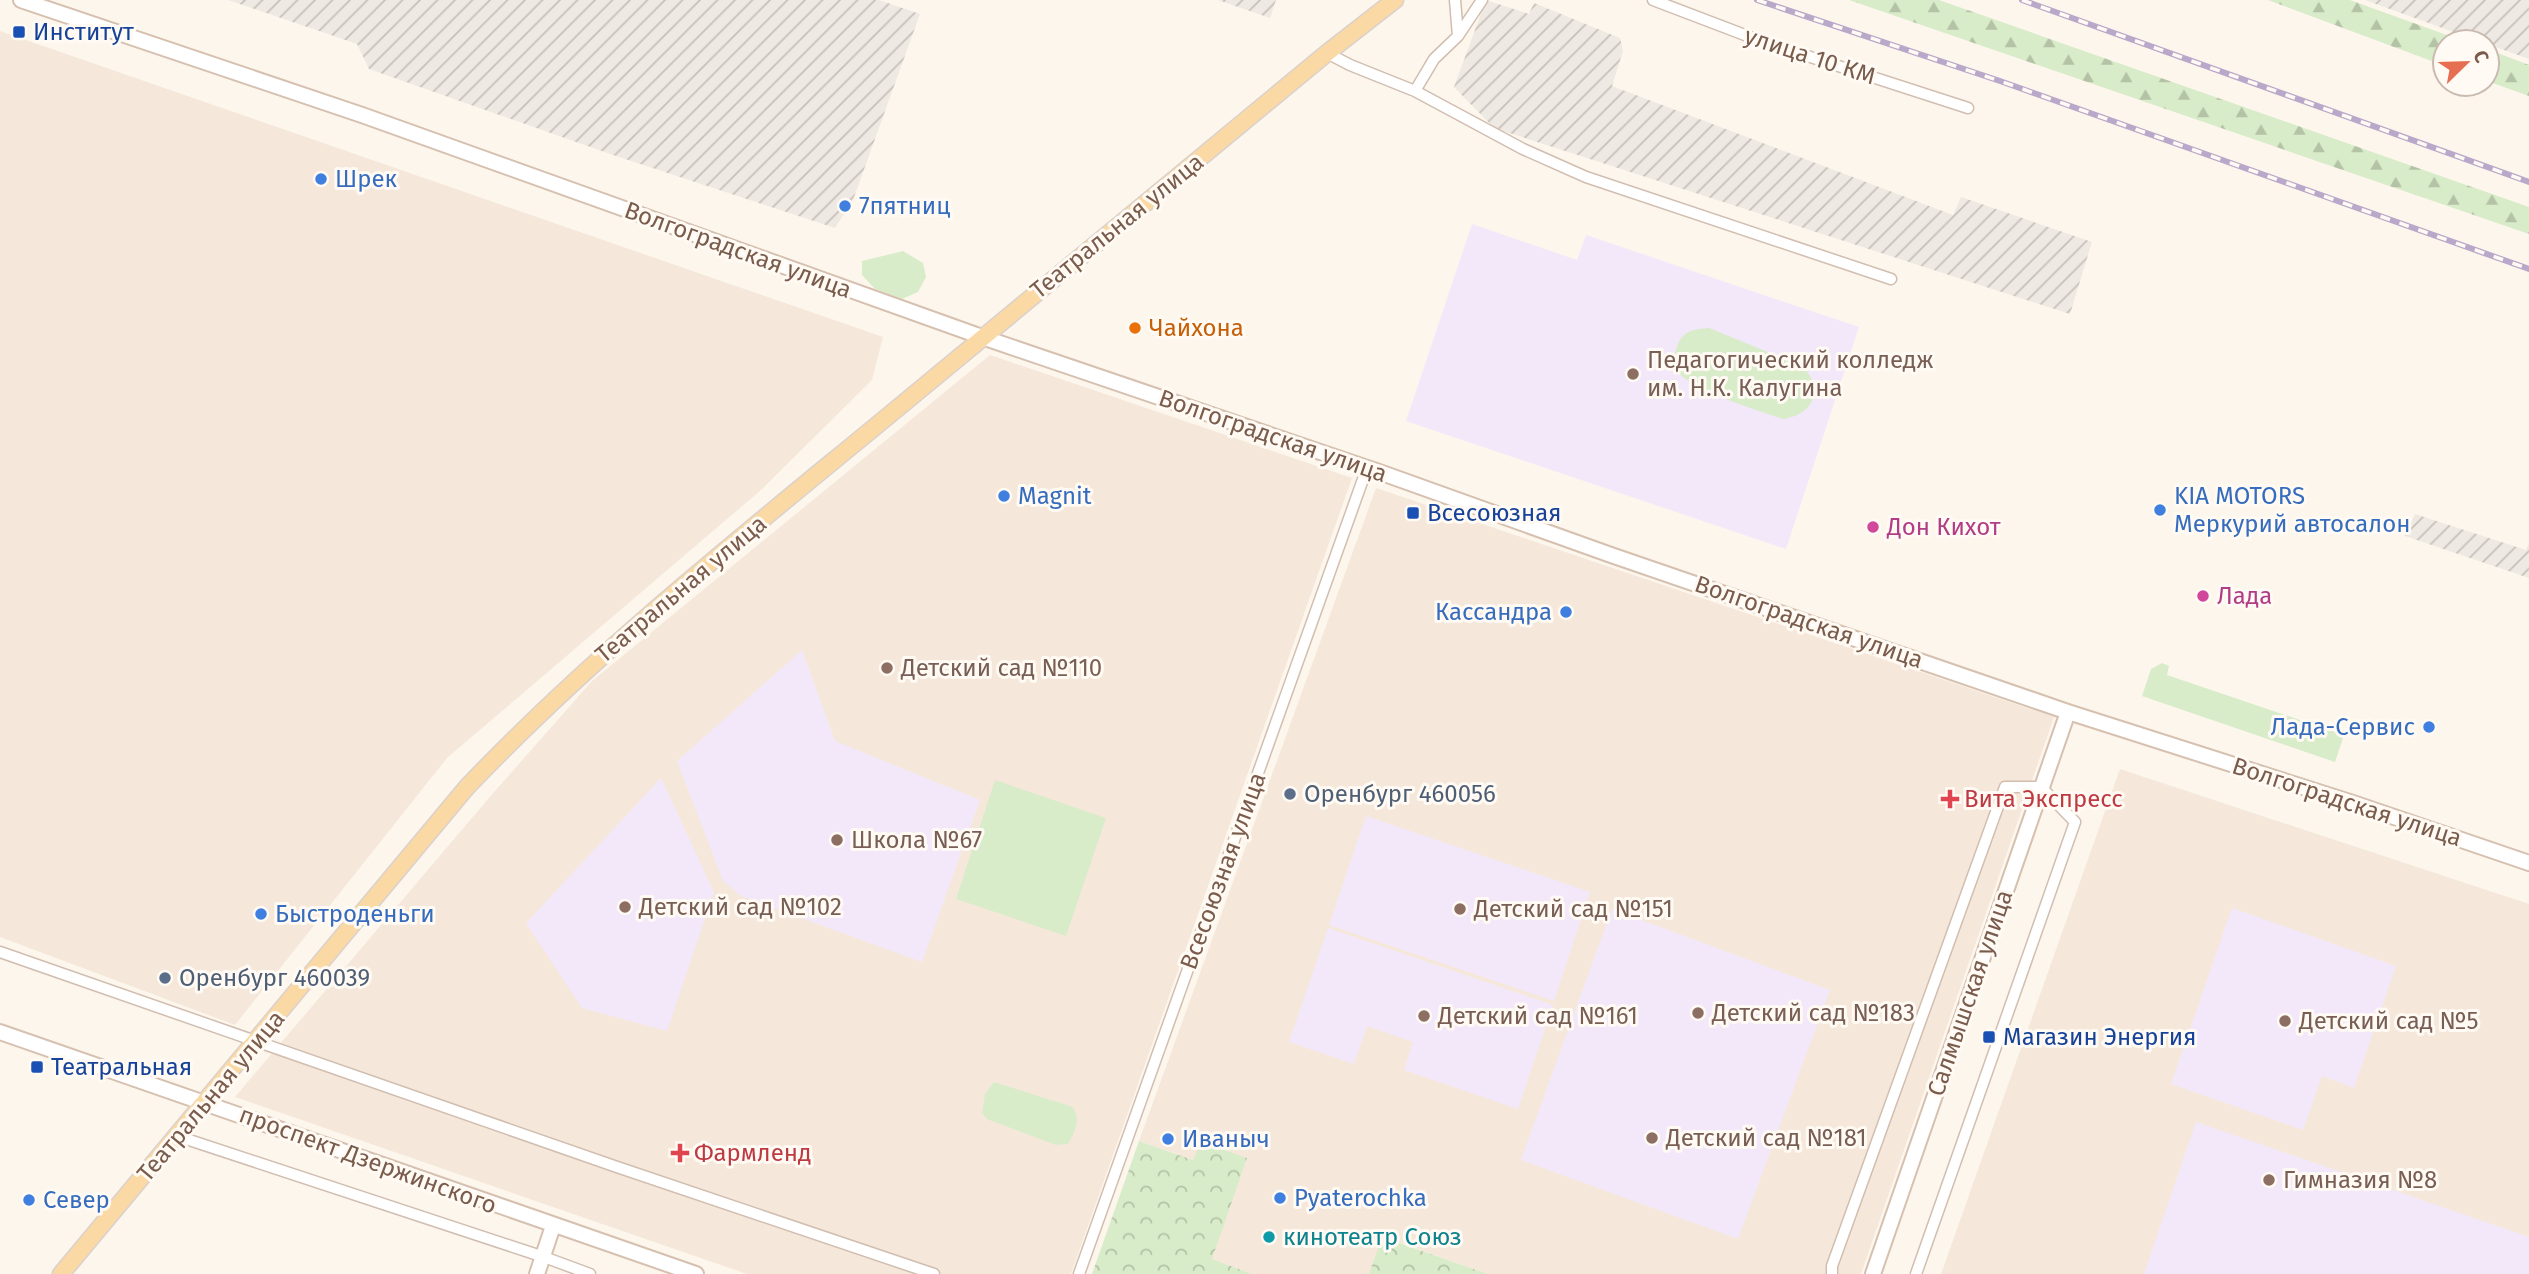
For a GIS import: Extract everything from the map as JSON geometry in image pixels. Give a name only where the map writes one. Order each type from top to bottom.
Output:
[{"type":"main road","name":"Волгоградская улица","points":[[21,0],[374,119],[982,337],[2068,712],[2353,803],[2529,863]]},
{"type":"main road","name":"Театральная улица","points":[[61,1274],[467,787],[522,730],[639,624],[982,337],[1395,0]]},
{"type":"main road","name":"Салмышская улица","points":[[1873,1274],[2068,712]]},
{"type":"main road","name":"проспект Дзержинского","points":[[0,1032],[696,1274]]},
{"type":"main road","points":[[537,1274],[553,1226]]},
{"type":"street","points":[[1455,0],[1458,37]]},
{"type":"street","points":[[1415,91],[1434,60],[1458,37],[1482,0]]},
{"type":"street","name":"улица 10 КМ","points":[[1653,0],[1758,40],[1968,108]]},
{"type":"street","points":[[1327,53],[1415,91],[1513,144],[1586,177],[1891,279]]},
{"type":"street","name":"Всесоюзная улица","points":[[1079,1274],[1367,468]]},
{"type":"street","points":[[1832,1274],[1836,1253],[2005,788],[2041,787],[2075,822],[1916,1274]]},
{"type":"street","points":[[0,952],[254,1042],[934,1274]]},
{"type":"street","points":[[177,1136],[544,1256],[590,1274]]},
{"type":"shaded area","points":[[228,0],[879,0],[920,14],[853,200],[835,228],[613,155],[369,69],[357,44]]},
{"type":"shaded area","points":[[1218,0],[1276,0],[1270,18]]},
{"type":"shaded area","points":[[1486,0],[1529,14],[1534,3],[1620,38],[1623,51],[1612,86],[1953,215],[1961,197],[2092,242],[2070,314],[1494,128],[1454,87]]},
{"type":"shaded area","points":[[2365,0],[2529,0],[2529,59],[2501,49],[2501,28],[2442,28]]},
{"type":"shaded area","points":[[0,31],[883,337],[872,380],[761,490],[447,758],[235,1025],[0,937]]},
{"type":"shaded area","name":"Педагогический колледж им. Н.К. Калугина","points":[[1472,224],[1577,260],[1586,235],[1859,327],[1786,549],[1406,421]]},
{"type":"shaded area","points":[[990,355],[1352,478],[1071,1274],[747,1274],[235,1097],[592,681]]},
{"type":"shaded area","points":[[1376,488],[2054,717],[1861,1274],[1488,1274],[1383,1237],[1369,1274],[1252,1274],[1212,1259],[1194,1160],[1139,1141]]},
{"type":"shaded area","points":[[2415,514],[2526,550],[2529,543],[2529,578],[2405,536]]},
{"type":"shaded area","name":"Школа №67","points":[[802,650],[835,741],[980,800],[922,962],[741,896],[723,881],[677,761]]},
{"type":"shaded area","points":[[2120,769],[2529,904],[2529,1274],[1941,1274]]},
{"type":"shaded area","name":"Детский сад №102","points":[[661,778],[714,892],[667,1031],[582,1008],[526,923]]},
{"type":"shaded area","name":"Детский сад №151","points":[[1366,816],[1590,892],[1554,1001],[1329,925]]},
{"type":"shaded area","name":"Детский сад №5","points":[[2232,908],[2396,966],[2354,1088],[2322,1076],[2303,1130],[2171,1084]]},
{"type":"shaded area","points":[[1612,909],[1830,990],[1738,1239],[1521,1160]]},
{"type":"shaded area","name":"Детский сад №161","points":[[1328,928],[1553,1005],[1518,1109],[1404,1070],[1413,1042],[1367,1026],[1354,1064],[1289,1042]]},
{"type":"shaded area","name":"Гимназия №8","points":[[2196,1122],[2529,1237],[2529,1274],[2144,1274]]},
{"type":"green space","points":[[1849,0],[1939,0],[2529,207],[2529,234]]},
{"type":"green space","points":[[2268,0],[2350,0],[2431,29],[2431,61]]},
{"type":"green space","points":[[2501,54],[2529,65],[2529,96],[2501,86]]},
{"type":"green space","points":[[903,251],[923,263],[926,277],[918,292],[902,299],[875,289],[862,275],[862,261]]},
{"type":"green space","points":[[1709,328],[1802,366],[1813,383],[1813,399],[1809,406],[1794,416],[1783,419],[1725,399],[1683,377],[1675,363],[1680,339],[1687,333]]},
{"type":"green space","points":[[2162,663],[2169,666],[2167,675],[2344,735],[2335,762],[2142,696],[2151,669]]},
{"type":"green space","points":[[995,780],[1106,818],[1066,936],[956,899]]},
{"type":"green space","points":[[994,1082],[1073,1107],[1077,1121],[1068,1144],[1056,1145],[987,1119],[982,1113],[985,1094]]},
{"type":"green space","points":[[1139,1141],[1193,1160],[1201,1142],[1247,1158],[1212,1259],[1252,1274],[1092,1274]]},
{"type":"green space","points":[[1382,1237],[1488,1274],[1369,1274]]},
{"type":"railway","points":[[1757,0],[2000,81],[2529,269]]},
{"type":"railway","points":[[2022,0],[2529,182]]},
{"type":"place","name":"Институт","points":[[19,32]]},
{"type":"place","name":"Шрек","points":[[321,179]]},
{"type":"place","name":"7пятниц","points":[[845,206]]},
{"type":"place","name":"Чайхона","points":[[1135,328]]},
{"type":"place","name":"Педагогический колледж им. Н.К. Калугина","points":[[1633,374]]},
{"type":"place","name":"Magnit","points":[[1004,496]]},
{"type":"place","name":"KIA MOTORS Меркурий автосалон","points":[[2160,510]]},
{"type":"place","name":"Всесоюзная","points":[[1413,513]]},
{"type":"place","name":"Дон Кихот","points":[[1873,527]]},
{"type":"place","name":"Лада","points":[[2203,596]]},
{"type":"place","name":"Кассандра","points":[[1566,612]]},
{"type":"place","name":"Детский сад №110","points":[[887,668]]},
{"type":"place","name":"Лада-Сервис","points":[[2429,727]]},
{"type":"place","name":"Оренбург 460056","points":[[1290,794]]},
{"type":"place","name":"Вита Экспресс","points":[[1950,799]]},
{"type":"place","name":"Школа №67","points":[[837,840]]},
{"type":"place","name":"Детский сад №102","points":[[625,907]]},
{"type":"place","name":"Детский сад №151","points":[[1460,909]]},
{"type":"place","name":"Быстроденьги","points":[[261,914]]},
{"type":"place","name":"Оренбург 460039","points":[[165,978]]},
{"type":"place","name":"Детский сад №183","points":[[1698,1013]]},
{"type":"place","name":"Детский сад №161","points":[[1424,1016]]},
{"type":"place","name":"Детский сад №5","points":[[2285,1021]]},
{"type":"place","name":"Магазин Энергия","points":[[1989,1037]]},
{"type":"place","name":"Театральная","points":[[37,1067]]},
{"type":"place","name":"Детский сад №181","points":[[1652,1138]]},
{"type":"place","name":"Иваныч","points":[[1168,1139]]},
{"type":"place","name":"Фармленд","points":[[680,1153]]},
{"type":"place","name":"Гимназия №8","points":[[2269,1180]]},
{"type":"place","name":"Pyaterochka","points":[[1280,1198]]},
{"type":"place","name":"Север","points":[[29,1200]]},
{"type":"place","name":"кинотеатр Союз","points":[[1269,1237]]}]
